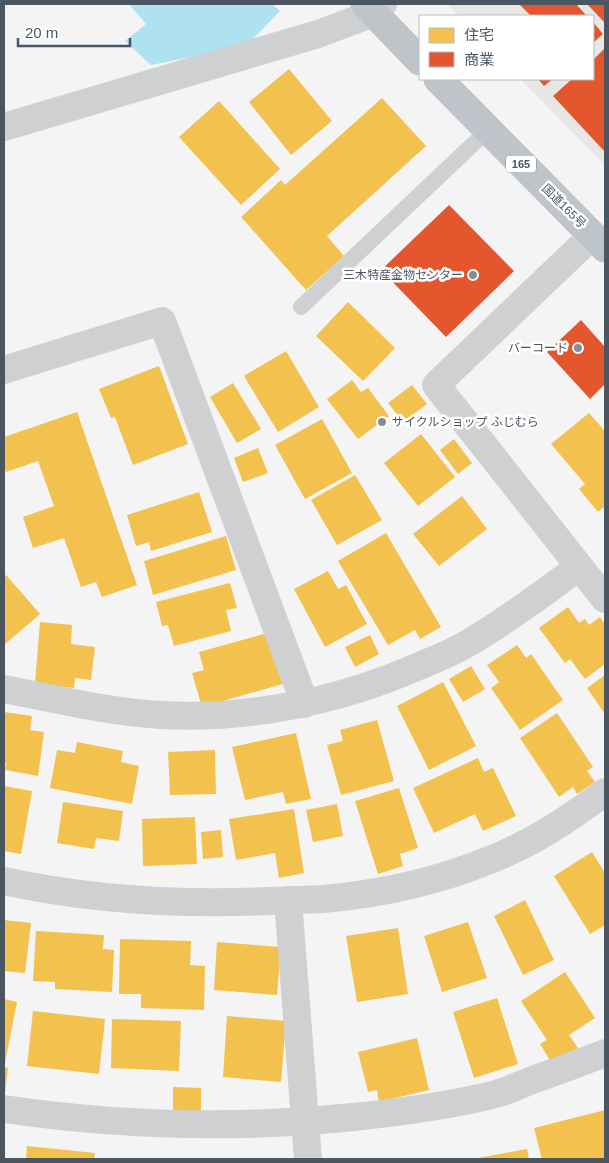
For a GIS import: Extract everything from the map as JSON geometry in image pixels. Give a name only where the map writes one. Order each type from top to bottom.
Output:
[{"type":"highway","points":[[374,7],[419,60]]},
{"type":"highway","name":"国道165号","points":[[439,80],[599,241]]},
{"type":"street","points":[[4,127],[318,34],[374,7]]},
{"type":"street","points":[[599,241],[436,385],[605,599]]},
{"type":"street","points":[[4,370],[162,321],[305,704]]},
{"type":"street","points":[[4,689],[119,711],[162,715],[235,714],[305,704],[394,677],[469,643],[579,567]]},
{"type":"street","points":[[4,882],[78,894],[216,903],[322,899],[371,893],[454,873],[493,859],[534,840],[570,818],[605,792]]},
{"type":"street","points":[[288,900],[308,1159]]},
{"type":"street","points":[[4,1109],[71,1118],[126,1122],[196,1125],[306,1122],[404,1112],[449,1105],[497,1093],[605,1053]]},
{"type":"lane","points":[[301,307],[488,130]]},
{"type":"shaded area","points":[[447,4],[605,4],[605,165],[521,80],[594,80],[594,15],[458,15]]},
{"type":"water","points":[[129,4],[272,4],[280,11],[246,46],[151,65],[125,41],[146,24]]},
{"type":"building: 住宅","points":[[289,69],[332,121],[291,155],[249,102]]},
{"type":"building: 住宅","points":[[382,98],[426,146],[327,236],[344,256],[306,290],[241,217],[281,180],[285,185]]},
{"type":"building: 住宅","points":[[219,101],[280,169],[241,205],[179,137]]},
{"type":"building: 住宅","points":[[348,302],[395,348],[363,381],[316,336]]},
{"type":"building: 住宅","points":[[286,351],[319,407],[278,432],[244,376]]},
{"type":"building: 住宅","points":[[159,366],[188,444],[133,465],[115,417],[111,418],[99,389]]},
{"type":"building: 住宅","points":[[352,380],[361,392],[368,388],[389,416],[358,439],[327,399]]},
{"type":"building: 住宅","points":[[233,383],[261,429],[237,443],[210,397]]},
{"type":"building: 住宅","points":[[412,385],[427,404],[403,422],[388,403]]},
{"type":"building: 住宅","points":[[77,412],[137,585],[102,597],[96,582],[81,587],[64,538],[33,548],[23,517],[54,506],[38,461],[6,472],[4,465],[4,437]]},
{"type":"building: 住宅","points":[[589,413],[605,431],[605,506],[598,512],[579,489],[585,484],[551,444]]},
{"type":"building: 住宅","points":[[322,419],[352,473],[305,499],[275,445]]},
{"type":"building: 住宅","points":[[421,434],[455,477],[418,506],[384,463]]},
{"type":"building: 住宅","points":[[454,439],[472,463],[458,474],[440,450]]},
{"type":"building: 住宅","points":[[258,448],[268,473],[243,482],[234,458]]},
{"type":"building: 住宅","points":[[355,475],[382,520],[337,545],[311,500]]},
{"type":"building: 住宅","points":[[199,492],[212,532],[151,551],[149,542],[136,546],[127,515]]},
{"type":"building: 住宅","points":[[462,496],[487,529],[439,566],[413,534]]},
{"type":"building: 住宅","points":[[386,533],[441,627],[420,639],[415,630],[388,645],[338,561]]},
{"type":"building: 住宅","points":[[226,536],[236,570],[153,595],[144,561]]},
{"type":"building: 住宅","points":[[328,571],[338,589],[346,585],[367,624],[325,647],[294,589]]},
{"type":"building: 住宅","points":[[6,575],[40,614],[4,645],[4,577]]},
{"type":"building: 住宅","points":[[230,583],[237,608],[226,610],[231,631],[174,646],[168,625],[162,626],[156,602]]},
{"type":"building: 住宅","points":[[568,607],[579,623],[585,619],[589,625],[600,617],[605,624],[605,664],[585,679],[570,659],[565,663],[539,628]]},
{"type":"building: 住宅","points":[[40,622],[72,625],[71,644],[95,647],[91,680],[75,678],[74,688],[35,684]]},
{"type":"building: 住宅","points":[[271,632],[286,683],[202,707],[192,673],[204,670],[199,652]]},
{"type":"building: 住宅","points":[[370,635],[379,654],[355,667],[345,647]]},
{"type":"building: 住宅","points":[[517,645],[526,658],[531,654],[563,700],[520,730],[491,688],[499,682],[487,665]]},
{"type":"building: 住宅","points":[[471,666],[485,689],[463,702],[449,679]]},
{"type":"building: 住宅","points":[[605,675],[605,714],[587,688]]},
{"type":"building: 住宅","points":[[443,682],[476,746],[429,770],[397,706]]},
{"type":"building: 住宅","points":[[4,712],[32,716],[30,730],[44,732],[38,776],[5,770]]},
{"type":"building: 住宅","points":[[557,713],[593,767],[587,771],[595,782],[577,794],[573,787],[559,797],[520,738]]},
{"type":"building: 住宅","points":[[377,720],[394,781],[341,795],[327,745],[343,741],[340,730]]},
{"type":"building: 住宅","points":[[296,733],[311,799],[286,804],[283,792],[245,800],[232,747]]},
{"type":"building: 住宅","points":[[77,742],[123,751],[121,762],[139,766],[132,804],[50,788],[57,750],[75,753]]},
{"type":"building: 住宅","points":[[215,750],[216,794],[170,795],[168,752]]},
{"type":"building: 住宅","points":[[478,758],[484,772],[493,768],[516,816],[483,831],[475,814],[434,833],[413,788]]},
{"type":"building: 住宅","points":[[4,786],[32,791],[21,854],[4,851]]},
{"type":"building: 住宅","points":[[399,788],[418,848],[400,854],[403,866],[378,874],[355,801]]},
{"type":"building: 住宅","points":[[63,802],[123,811],[119,841],[96,838],[94,849],[57,843]]},
{"type":"building: 住宅","points":[[337,804],[343,836],[313,842],[306,810]]},
{"type":"building: 住宅","points":[[294,809],[304,873],[279,878],[275,853],[236,860],[229,819]]},
{"type":"building: 住宅","points":[[195,817],[197,864],[143,866],[142,819]]},
{"type":"building: 住宅","points":[[221,830],[223,857],[203,859],[201,832]]},
{"type":"building: 住宅","points":[[592,852],[605,873],[605,925],[590,934],[554,876]]},
{"type":"building: 住宅","points":[[525,900],[554,960],[523,975],[494,916]]},
{"type":"building: 住宅","points":[[4,920],[31,923],[25,973],[4,971]]},
{"type":"building: 住宅","points":[[468,922],[487,978],[442,992],[424,936]]},
{"type":"building: 住宅","points":[[398,928],[408,994],[357,1002],[346,936]]},
{"type":"building: 住宅","points":[[36,931],[104,935],[103,949],[114,950],[112,992],[55,989],[55,982],[33,981]]},
{"type":"building: 住宅","points":[[120,939],[191,941],[190,965],[205,966],[204,1010],[141,1008],[141,994],[119,994]]},
{"type":"building: 住宅","points":[[217,942],[281,947],[277,995],[214,990]]},
{"type":"building: 住宅","points":[[565,972],[595,1018],[569,1035],[578,1048],[553,1065],[540,1044],[547,1040],[521,1001]]},
{"type":"building: 住宅","points":[[497,998],[518,1064],[474,1078],[453,1012]]},
{"type":"building: 住宅","points":[[4,999],[17,1002],[5,1063],[4,1063]]},
{"type":"building: 住宅","points":[[33,1011],[105,1019],[99,1074],[27,1066]]},
{"type":"building: 住宅","points":[[227,1016],[286,1021],[281,1082],[223,1077]]},
{"type":"building: 住宅","points":[[112,1019],[181,1021],[179,1071],[111,1068]]},
{"type":"building: 住宅","points":[[417,1038],[429,1090],[379,1102],[377,1090],[368,1092],[358,1052]]},
{"type":"building: 住宅","points":[[4,1067],[8,1068],[5,1093],[4,1093]]},
{"type":"building: 住宅","points":[[173,1087],[201,1088],[201,1114],[173,1114]]},
{"type":"building: 住宅","points":[[605,1110],[605,1159],[542,1159],[534,1128]]},
{"type":"building: 住宅","points":[[27,1146],[95,1153],[94,1159],[26,1159]]},
{"type":"building: 住宅","points":[[527,1149],[529,1159],[478,1159],[478,1158]]},
{"type":"building: 商業","points":[[519,4],[576,4],[586,15],[530,15]]},
{"type":"building: 商業","points":[[587,4],[605,4],[605,23]]},
{"type":"building: 商業","points":[[594,23],[603,34],[594,42]]},
{"type":"building: 商業","points":[[605,48],[605,152],[553,96],[571,80],[594,80],[594,59]]},
{"type":"building: 商業","points":[[539,80],[552,80],[544,86]]},
{"type":"building: 商業","points":[[449,205],[514,271],[446,337],[381,270]]},
{"type":"building: 商業","points":[[581,320],[605,347],[605,384],[590,399],[547,352]]},
{"type":"place","name":"三木特産金物センター","points":[[473,275]]},
{"type":"place","name":"バーコード","points":[[578,348]]},
{"type":"place","name":"サイクルショップ ふじむら","points":[[382,422]]}]
